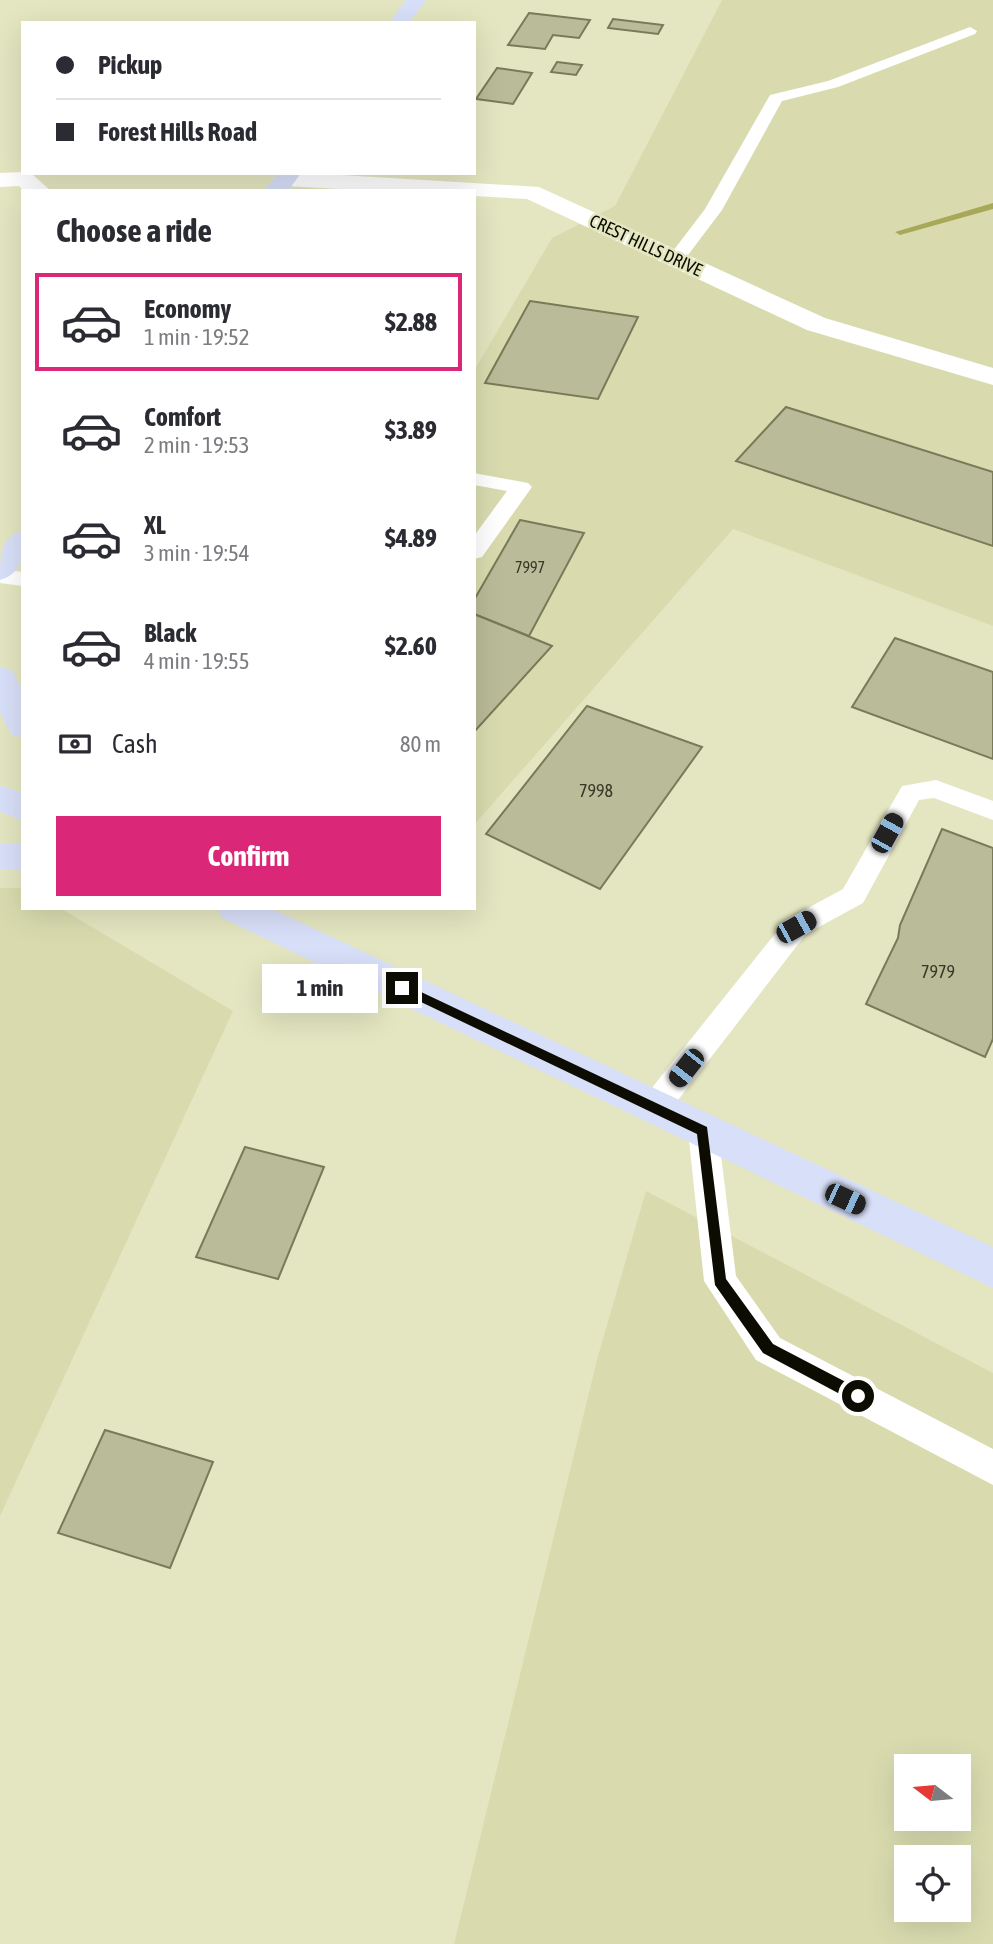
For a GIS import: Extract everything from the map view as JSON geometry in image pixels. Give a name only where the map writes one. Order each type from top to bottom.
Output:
[{"type":"street","points":[[400,21],[416,0]]},
{"type":"street","points":[[0,180],[24,179],[36,189]]},
{"type":"street","name":"CREST HILLS DRIVE","points":[[284,181],[464,189]]},
{"type":"street","name":"CREST HILLS DRIVE","points":[[476,190],[531,192],[816,324],[993,377]]},
{"type":"street","points":[[0,570],[21,542]]},
{"type":"street","points":[[0,678],[21,722]]},
{"type":"street","points":[[0,797],[21,807]]},
{"type":"street","points":[[0,857],[21,857]]},
{"type":"street","points":[[244,910],[278,918],[654,1108],[991,1263]]},
{"type":"lane","points":[[676,259],[713,210],[776,98],[833,84],[970,31]]},
{"type":"lane","points":[[476,479],[522,487],[476,549]]},
{"type":"lane","points":[[0,576],[21,579]]},
{"type":"lane","points":[[654,1108],[796,927],[853,895],[911,792],[936,789],[993,811]]},
{"type":"lane","points":[[703,1131],[720,1281],[768,1349],[993,1468]]},
{"type":"shaded area","points":[[722,0],[993,0],[993,626],[733,529],[476,823],[476,368],[552,238],[615,206]]},
{"type":"shaded area","points":[[0,888],[21,888],[21,910],[63,910],[233,1011],[0,1516]]},
{"type":"shaded area","points":[[646,1191],[993,1373],[993,1944],[454,1944],[598,1356]]},
{"type":"building","points":[[529,13],[590,20],[579,38],[553,35],[545,49],[508,45]]},
{"type":"building","points":[[613,19],[663,25],[658,34],[608,28]]},
{"type":"building","points":[[557,62],[582,65],[576,75],[551,72]]},
{"type":"building","points":[[497,68],[532,73],[513,104],[476,99]]},
{"type":"building","points":[[530,301],[638,317],[598,399],[485,383]]},
{"type":"building","points":[[786,407],[993,472],[993,546],[736,461]]},
{"type":"building","points":[[520,520],[584,533],[529,636],[476,615],[476,597]]},
{"type":"building","points":[[476,615],[552,646],[476,730]]},
{"type":"building","points":[[895,638],[993,672],[993,759],[852,707]]},
{"type":"building","points":[[587,706],[702,747],[600,889],[486,834]]},
{"type":"building","points":[[942,829],[993,848],[993,1039],[985,1057],[866,1004],[898,938],[900,925]]},
{"type":"building","points":[[245,1147],[324,1167],[278,1279],[196,1257]]},
{"type":"building","points":[[105,1430],[213,1462],[170,1568],[58,1533]]},
{"type":"waterway","points":[[900,232],[993,206]]},
{"type":"route","points":[[402,988],[703,1131],[720,1281],[768,1349],[858,1396]]}]
